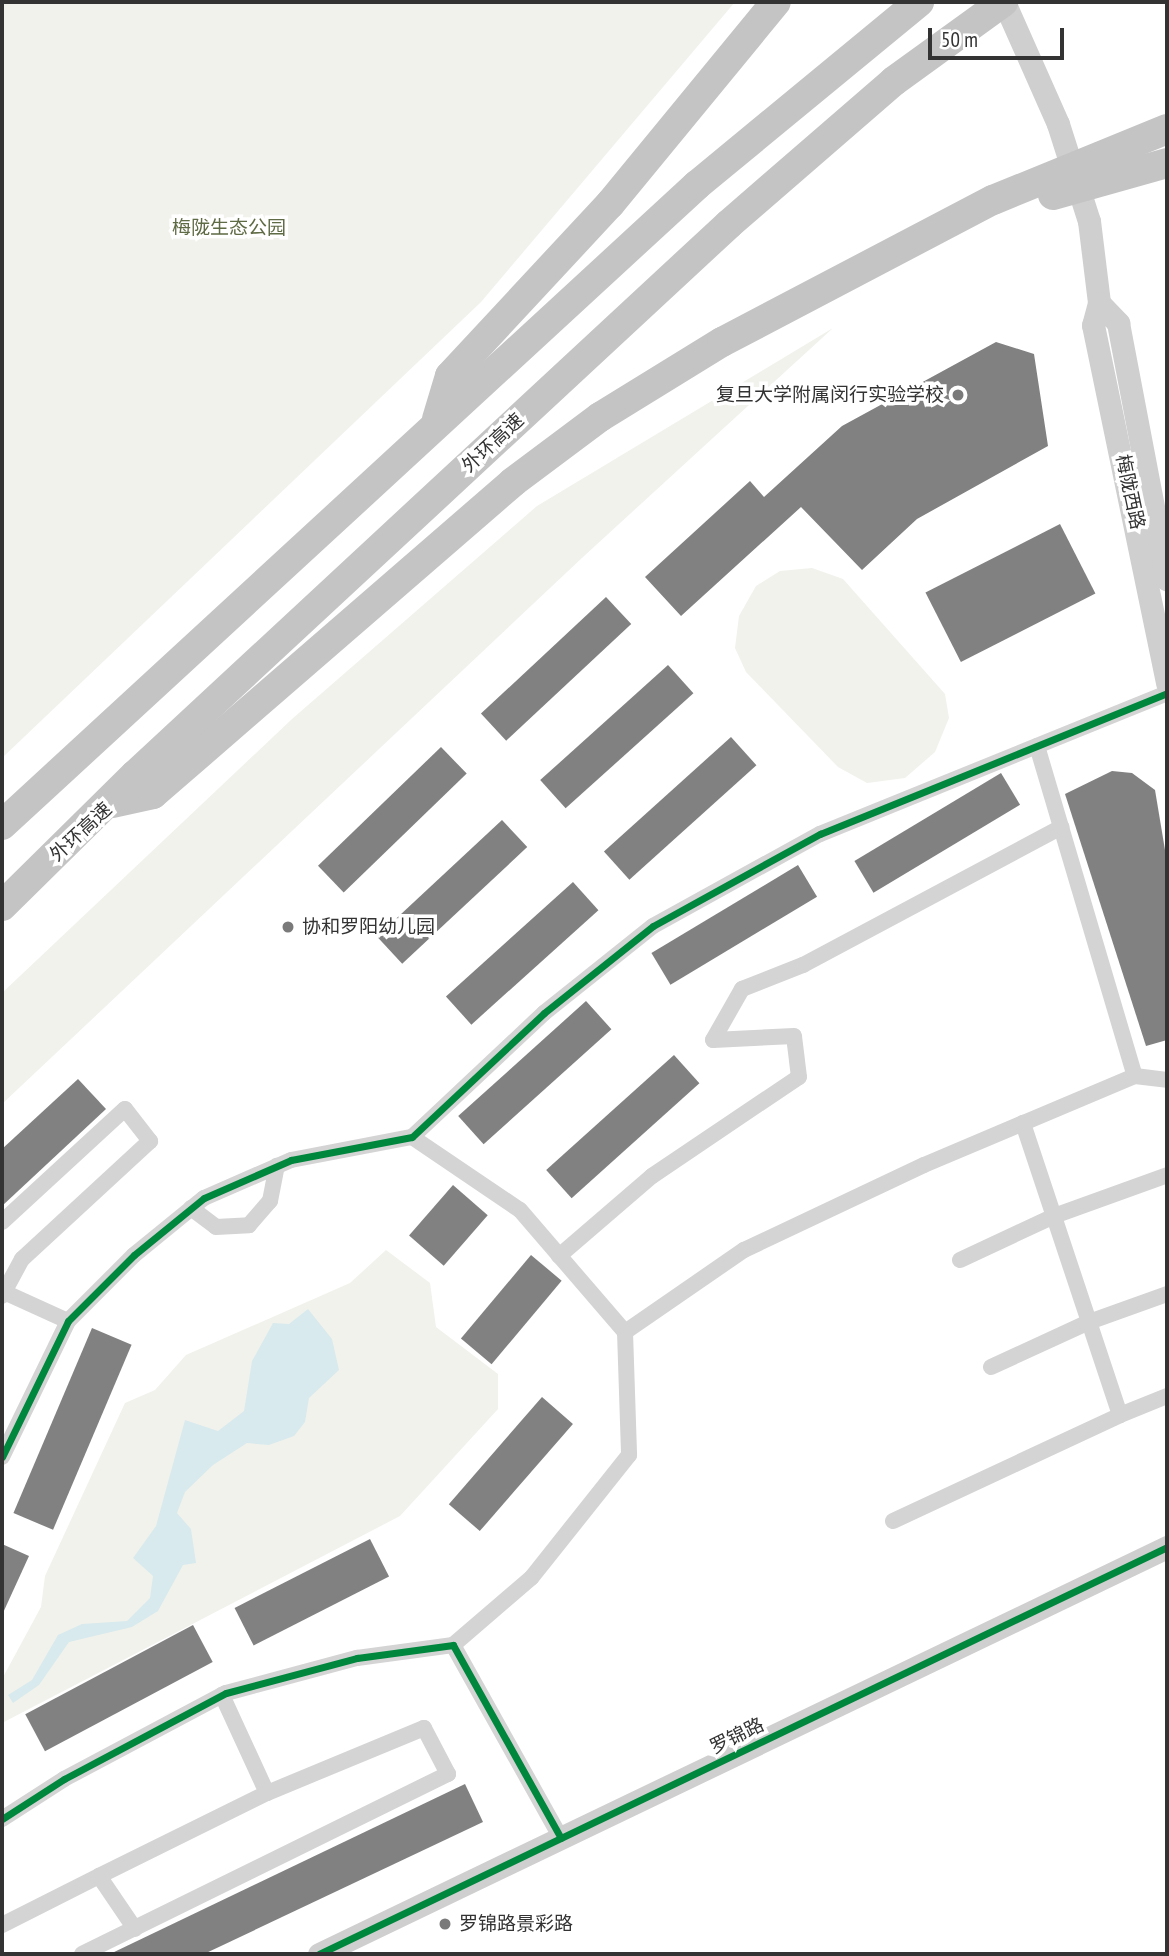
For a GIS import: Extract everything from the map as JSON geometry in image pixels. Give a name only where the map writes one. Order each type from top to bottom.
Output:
[{"type":"highway","points":[[437,419],[450,376],[636,174],[776,2]]},
{"type":"highway","points":[[2,825],[437,419],[697,185],[919,2]]},
{"type":"highway","name":"外环高速","points":[[2,906],[112,803],[146,765],[729,224],[894,82],[1003,2]]},
{"type":"highway","points":[[112,803],[153,794],[513,482],[620,404],[781,307],[993,200],[1167,129]]},
{"type":"highway","points":[[781,307],[1075,186],[1167,163]]},
{"type":"street","name":"梅陇西路","points":[[1003,2],[1077,173],[1099,303],[1093,326],[1167,683]]},
{"type":"street","name":"梅陇西路","points":[[1099,303],[1118,323],[1167,579]]},
{"type":"street","points":[[2,1457],[68,1321],[191,1208],[277,1166],[412,1137],[544,1013],[653,926],[820,834],[1167,693]]},
{"type":"street","points":[[1037,746],[1135,1076]]},
{"type":"street","points":[[559,1256],[652,1176],[799,1077],[794,1036],[713,1040],[742,989],[803,965],[1061,827]]},
{"type":"street","points":[[625,1332],[744,1250],[1135,1076],[1167,1080]]},
{"type":"street","points":[[2,1222],[125,1109],[150,1141],[22,1259],[3,1294],[68,1321]]},
{"type":"street","points":[[1023,1124],[1120,1415]]},
{"type":"street","points":[[2,1819],[64,1779],[222,1695],[357,1658],[453,1645],[531,1578],[629,1455],[625,1332],[520,1210],[412,1137]]},
{"type":"street","points":[[191,1208],[216,1227],[249,1225],[270,1201],[277,1166]]},
{"type":"street","points":[[960,1260],[1054,1216],[1167,1175]]},
{"type":"street","points":[[991,1367],[1088,1322],[1167,1294]]},
{"type":"street","points":[[893,1521],[1120,1415],[1167,1396]]},
{"type":"street","name":"罗锦路","points":[[320,1954],[1167,1547]]},
{"type":"street","points":[[453,1645],[561,1839]]},
{"type":"street","points":[[222,1695],[267,1793]]},
{"type":"street","points":[[2,1925],[267,1793],[424,1728],[448,1774],[82,1954]]},
{"type":"street","points":[[99,1876],[135,1929]]},
{"type":"green space","name":"梅陇生态公园","points":[[2,2],[735,2],[481,302],[2,758]]},
{"type":"green space","points":[[833,328],[583,557],[2,1104],[2,993],[292,719],[537,506]]},
{"type":"green space","points":[[812,568],[843,579],[945,694],[949,718],[935,752],[905,778],[867,783],[838,767],[746,672],[735,648],[739,616],[756,586],[780,571]]},
{"type":"green space","points":[[386,1250],[430,1283],[436,1327],[498,1374],[498,1409],[400,1516],[2,1723],[2,1679],[41,1607],[45,1576],[125,1403],[155,1390],[186,1355],[350,1283]]},
{"type":"shaded area","points":[[308,1309],[332,1339],[339,1370],[309,1398],[305,1422],[294,1436],[269,1445],[247,1443],[213,1465],[185,1492],[177,1513],[191,1529],[196,1563],[183,1565],[158,1611],[132,1627],[69,1642],[39,1685],[13,1703],[8,1695],[32,1680],[58,1635],[82,1624],[127,1621],[150,1598],[153,1576],[133,1558],[156,1526],[185,1420],[218,1431],[244,1411],[252,1361],[273,1323],[289,1324]]},
{"type":"building","points":[[996,342],[1034,354],[1048,446],[917,519],[862,570],[801,507],[681,616],[645,577],[750,481],[764,497],[842,426]]},
{"type":"building","points":[[1060,524],[1095,593],[961,662],[925,593]]},
{"type":"building","points":[[606,597],[631,624],[506,741],[481,714]]},
{"type":"building","points":[[668,665],[693,693],[566,808],[540,780]]},
{"type":"building","points":[[731,737],[756,765],[629,880],[604,851]]},
{"type":"building","points":[[441,747],[467,774],[344,892],[318,866]]},
{"type":"building","points":[[1112,771],[1132,773],[1155,790],[1167,862],[1167,1040],[1146,1046],[1065,794]]},
{"type":"building","points":[[1001,773],[1020,805],[873,893],[854,861]]},
{"type":"building","points":[[502,820],[527,847],[402,964],[377,937]]},
{"type":"building","points":[[798,865],[817,897],[670,985],[651,953]]},
{"type":"building","points":[[573,882],[598,910],[471,1025],[446,996]]},
{"type":"building","points":[[586,1001],[611,1029],[484,1144],[458,1116]]},
{"type":"building","points":[[674,1055],[699,1083],[572,1198],[546,1170]]},
{"type":"building","points":[[78,1079],[106,1109],[2,1206],[2,1149]]},
{"type":"building","points":[[453,1185],[488,1215],[444,1266],[409,1236]]},
{"type":"building","points":[[531,1255],[562,1281],[492,1364],[461,1338]]},
{"type":"building","points":[[92,1328],[132,1345],[53,1530],[13,1513]]},
{"type":"building","points":[[542,1397],[573,1424],[480,1531],[449,1504]]},
{"type":"building","points":[[370,1539],[389,1576],[254,1645],[235,1608]]},
{"type":"building","points":[[2,1544],[29,1556],[2,1615]]},
{"type":"building","points":[[193,1625],[213,1662],[45,1751],[25,1714]]},
{"type":"building","points":[[465,1784],[483,1822],[204,1954],[110,1954]]},
{"type":"cycle path","points":[[2,1457],[68,1321],[134,1255],[204,1198],[291,1160],[412,1137],[544,1013],[653,926],[820,834],[1167,693]]},
{"type":"cycle path","points":[[319,1954],[1167,1547]]},
{"type":"cycle path","points":[[2,1819],[64,1779],[226,1693],[357,1658],[453,1645],[561,1838]]},
{"type":"place","name":"复旦大学附属闵行实验学校","points":[[958,395]]},
{"type":"place","name":"协和罗阳幼儿园","points":[[288,927]]},
{"type":"place","name":"罗锦路景彩路","points":[[445,1924]]}]
